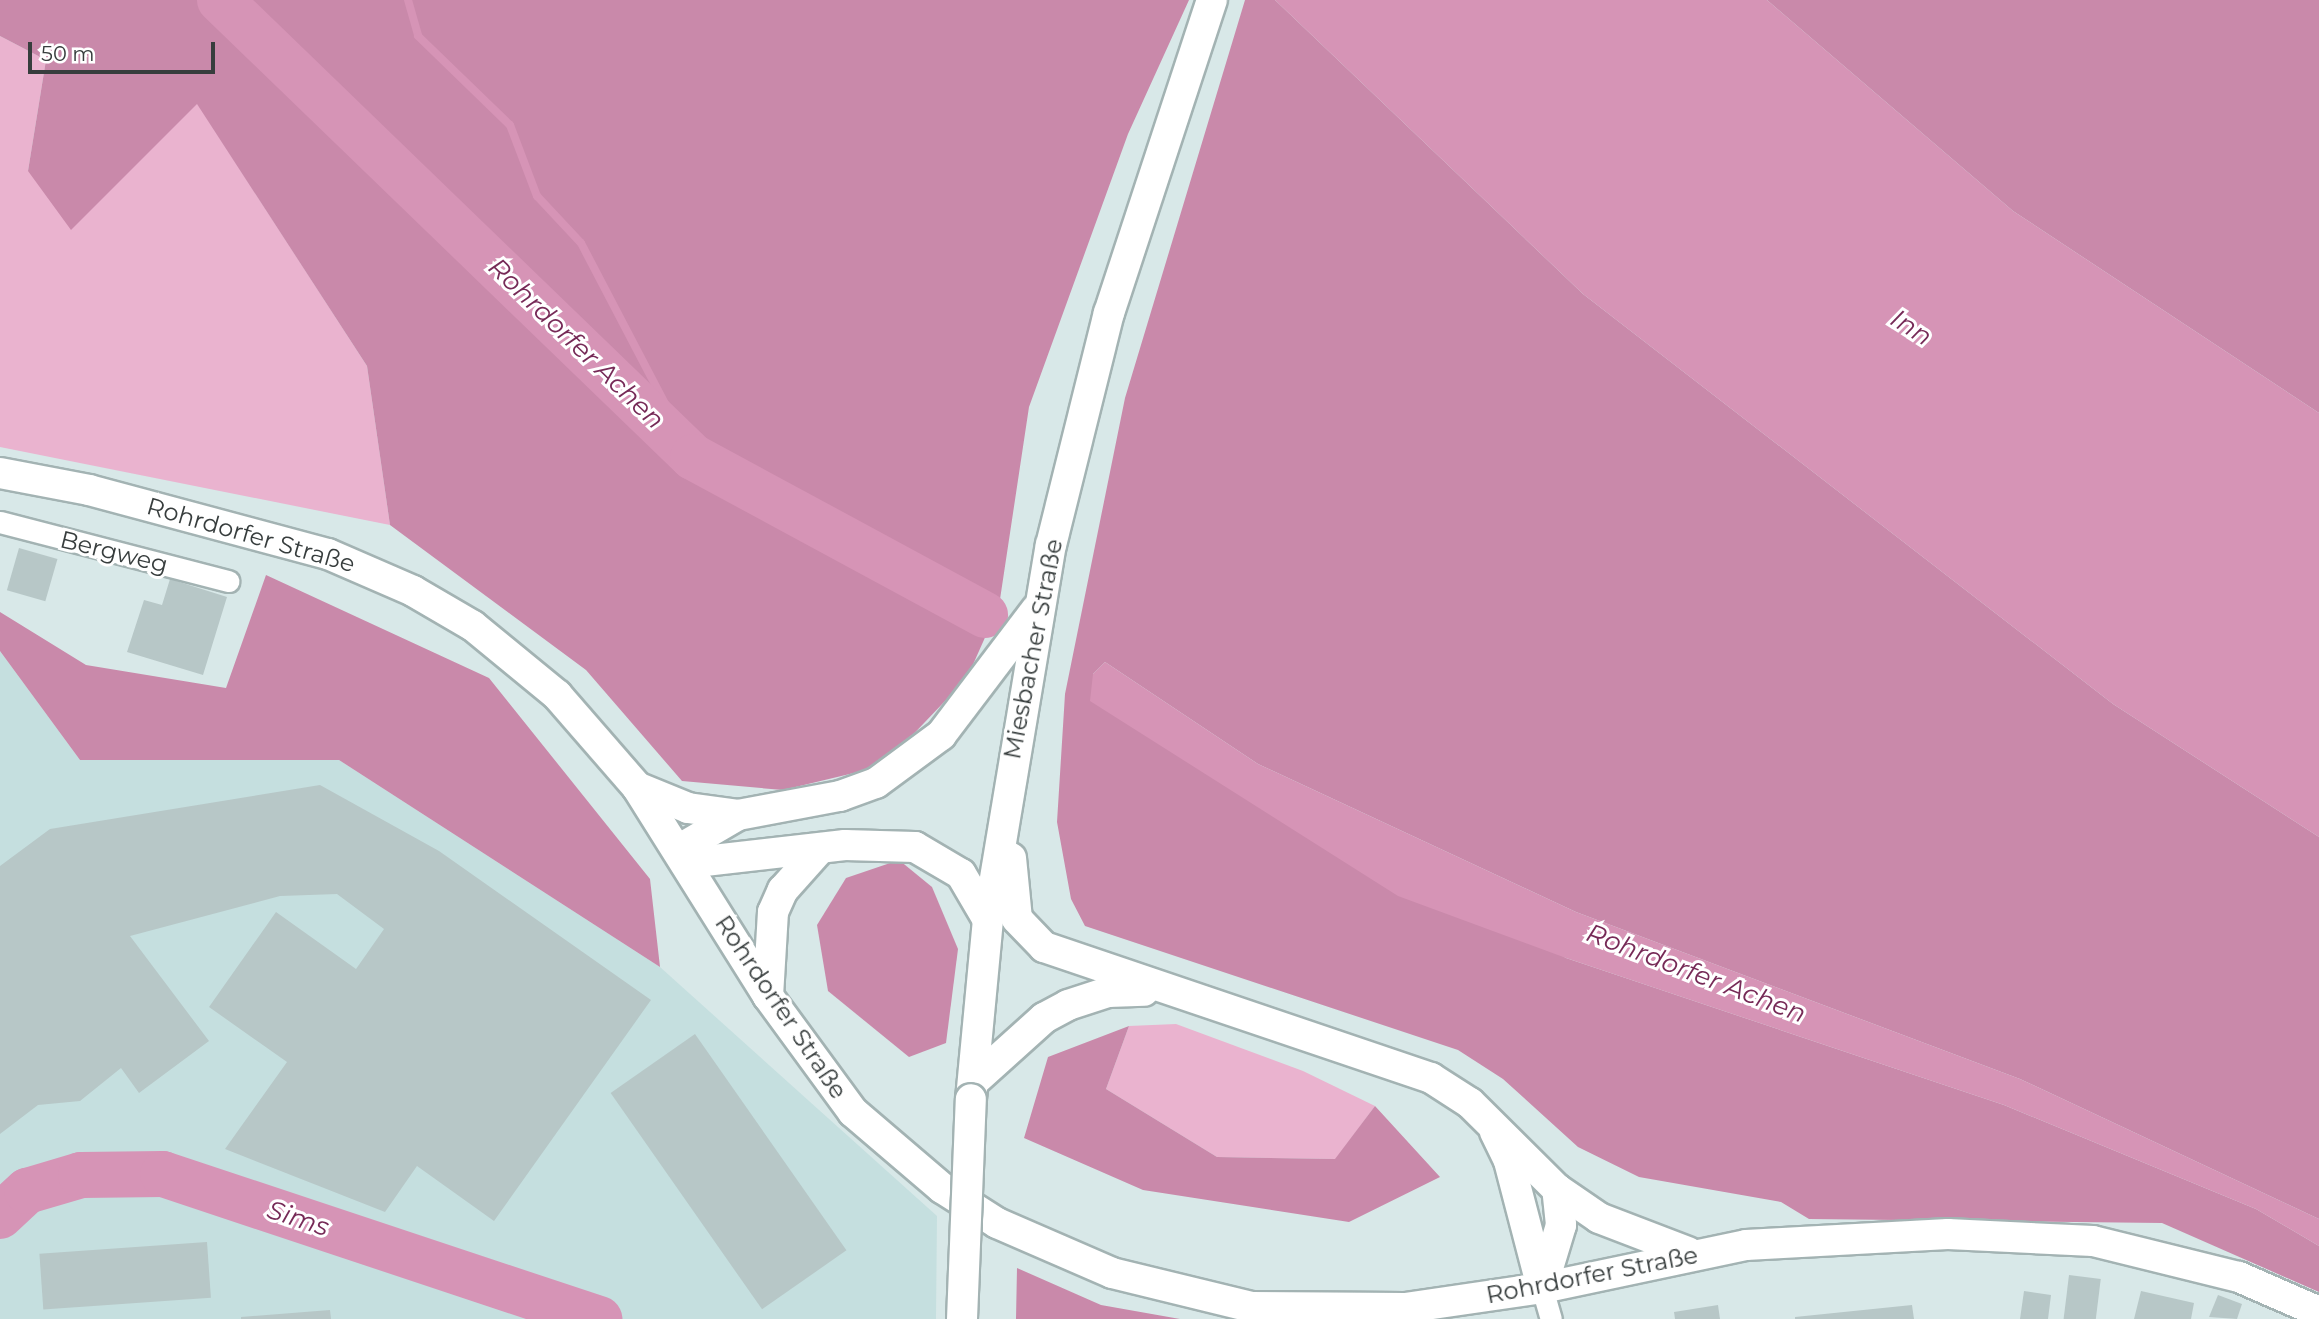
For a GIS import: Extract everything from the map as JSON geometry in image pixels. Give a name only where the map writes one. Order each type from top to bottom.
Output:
[{"type":"main road","name":"Miesbacher Straße","points":[[962,1319],[972,1090],[988,920],[1016,730],[1040,604],[1109,313],[1209,8]]},
{"type":"main road","name":"Rohrdorfer Straße","points":[[0,473],[284,539],[356,563],[413,591],[522,664],[637,787],[768,996],[853,1112],[942,1188],[1049,1250],[1171,1291],[1251,1307],[1405,1308],[1542,1288],[1693,1254],[1948,1234],[2093,1241],[2239,1277],[2319,1312]]},
{"type":"main road","points":[[637,787],[688,808],[738,816],[840,796],[909,763],[975,696],[1040,604]]},
{"type":"main road","points":[[1016,730],[1023,768],[1010,852],[1017,919],[1044,947],[1162,991],[1384,1059],[1432,1078],[1491,1125],[1557,1189],[1633,1235],[1693,1254]]},
{"type":"main road","points":[[682,856],[738,816]]},
{"type":"main road","points":[[682,856],[817,852],[845,845],[915,847],[961,874],[988,920]]},
{"type":"main road","points":[[768,996],[774,912],[783,890],[817,852]]},
{"type":"main road","points":[[972,1090],[1044,1018],[1068,1004],[1108,992],[1162,991]]},
{"type":"main road","points":[[1491,1125],[1509,1161],[1542,1288]]},
{"type":"main road","points":[[1542,1288],[1559,1236],[1557,1189]]},
{"type":"street","name":"Bergweg","points":[[0,522],[229,581]]},
{"type":"street","points":[[1542,1288],[1551,1319]]},
{"type":"shaded area","points":[[0,0],[1189,0],[1128,134],[1029,407],[999,606],[967,678],[883,766],[783,790],[682,781],[586,670],[390,525],[367,366],[197,104],[71,230],[28,171],[46,60],[0,36]]},
{"type":"shaded area","points":[[1245,0],[1275,0],[1583,294],[2113,704],[2319,837],[2319,1219],[2020,1079],[1576,912],[1258,764],[1105,662],[1093,674],[1566,958],[2004,1105],[2256,1209],[2319,1246],[2319,1292],[2162,1223],[1809,1219],[1781,1202],[1639,1177],[1578,1147],[1503,1079],[1458,1050],[1085,926],[1071,899],[1057,822],[1065,694],[1125,398]]},
{"type":"shaded area","points":[[1767,0],[2319,0],[2319,413],[2013,211]]},
{"type":"shaded area","points":[[0,36],[46,60],[28,171],[197,103],[367,366],[390,525],[0,447]]},
{"type":"shaded area","points":[[266,575],[489,678],[650,879],[660,967],[339,760],[80,760],[0,651],[0,612],[86,665],[226,688]]},
{"type":"shaded area","points":[[0,651],[80,760],[339,760],[660,967],[937,1216],[936,1319],[0,1319]]},
{"type":"shaded area","points":[[899,860],[932,887],[958,949],[946,1043],[909,1057],[828,991],[817,925],[846,878]]},
{"type":"shaded area","points":[[1176,1024],[1303,1071],[1375,1106],[1336,1159],[1217,1157],[1106,1089],[1129,1026]]},
{"type":"shaded area","points":[[1129,1026],[1106,1089],[1217,1157],[1335,1159],[1375,1106],[1440,1177],[1349,1222],[1143,1190],[1024,1138],[1048,1057]]},
{"type":"shaded area","points":[[1017,1268],[1101,1305],[1180,1319],[1016,1319]]},
{"type":"water","name":"Inn","points":[[1275,0],[1767,0],[2013,211],[2319,413],[2319,837],[2113,704],[1583,294]]},
{"type":"water","points":[[1105,662],[1258,764],[1576,912],[2020,1079],[2319,1219],[2319,1246],[2256,1209],[2004,1105],[1566,958],[1398,896],[1090,701],[1093,674]]},
{"type":"building","points":[[19,548],[57,559],[45,601],[7,590]]},
{"type":"building","points":[[170,579],[227,597],[203,675],[127,652],[144,600],[162,605]]},
{"type":"building","points":[[320,785],[439,851],[651,1000],[494,1221],[417,1166],[385,1212],[225,1149],[287,1062],[209,1007],[276,912],[356,969],[384,929],[337,894],[280,896],[130,936],[209,1041],[139,1093],[121,1068],[80,1101],[38,1105],[0,1134],[0,866],[50,829]]},
{"type":"building","points":[[695,1034],[846,1250],[762,1309],[611,1093]]},
{"type":"building","points":[[207,1242],[211,1298],[43,1310],[39,1254]]},
{"type":"building","points":[[2069,1275],[2101,1279],[2096,1319],[2064,1319]]},
{"type":"building","points":[[2024,1291],[2051,1295],[2048,1319],[2020,1319]]},
{"type":"building","points":[[2141,1291],[2194,1303],[2191,1319],[2134,1319]]},
{"type":"building","points":[[2218,1295],[2242,1304],[2237,1319],[2209,1317]]},
{"type":"building","points":[[1718,1305],[1720,1319],[1675,1319],[1674,1312]]},
{"type":"building","points":[[1912,1305],[1914,1319],[1795,1319],[1795,1317]]},
{"type":"building","points":[[330,1310],[331,1319],[241,1319],[241,1317]]},
{"type":"waterway","name":"Rohrdorfer Achen","points":[[220,0],[693,457],[985,615]]},
{"type":"waterway","points":[[408,0],[418,36],[510,125],[537,196],[581,243],[693,457]]},
{"type":"waterway","name":"Sims","points":[[0,1216],[27,1191],[81,1175],[163,1174],[600,1319]]}]
